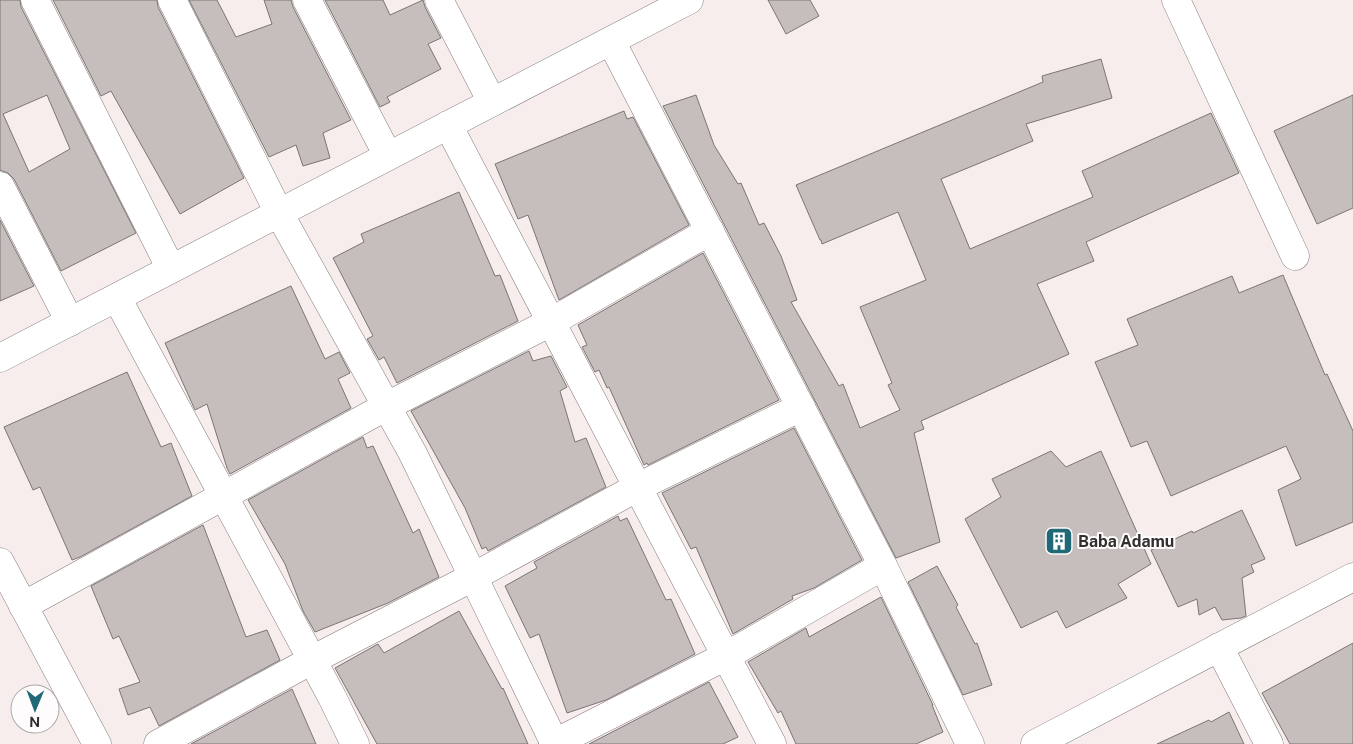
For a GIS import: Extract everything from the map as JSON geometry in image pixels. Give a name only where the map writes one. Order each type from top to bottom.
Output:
[{"type":"street","points":[[35,0],[171,269]]},
{"type":"street","points":[[172,0],[279,213],[412,452],[554,744],[726,656],[883,566]]},
{"type":"street","points":[[307,0],[388,156]]},
{"type":"street","points":[[440,0],[492,102]]},
{"type":"street","points":[[1176,0],[1295,256]]},
{"type":"street","points":[[0,358],[611,41],[682,2]]},
{"type":"street","points":[[611,41],[883,566],[970,744]]},
{"type":"street","points":[[448,125],[772,744]]},
{"type":"street","points":[[0,186],[70,322]]},
{"type":"street","points":[[23,606],[387,406],[551,322],[710,231]]},
{"type":"street","points":[[117,298],[312,660],[355,744]]},
{"type":"street","points":[[158,744],[638,487],[801,407]]},
{"type":"street","points":[[0,562],[96,744]]},
{"type":"street","points":[[1035,744],[1076,734],[1219,647],[1353,577]]},
{"type":"street","points":[[1219,647],[1269,744]]},
{"type":"building","points":[[0,0],[20,0],[21,7],[136,233],[61,271],[14,179],[8,173],[0,170]],"holes":[[[47,95],[70,149],[29,172],[3,114]]]},
{"type":"building","points":[[53,0],[157,0],[158,7],[244,178],[180,214],[111,91],[101,96]]},
{"type":"building","points":[[189,0],[217,0],[236,37],[272,24],[264,0],[291,0],[351,120],[323,133],[330,158],[303,166],[296,145],[269,157]]},
{"type":"building","points":[[325,0],[383,0],[390,15],[423,0],[441,38],[428,44],[441,69],[387,97],[390,102],[380,107]]},
{"type":"building","points":[[768,0],[810,0],[819,16],[786,34]]},
{"type":"building","points":[[1101,59],[1112,98],[1026,124],[1033,141],[941,179],[970,249],[1093,197],[1082,171],[1211,113],[1239,173],[1086,242],[1094,261],[1037,284],[1069,354],[921,421],[924,429],[914,433],[940,542],[896,558],[663,106],[696,95],[714,145],[738,184],[741,183],[759,225],[764,223],[781,256],[797,300],[791,302],[839,386],[843,384],[860,428],[900,410],[888,385],[892,383],[860,307],[926,280],[898,212],[822,244],[796,185],[1043,82],[1042,76]]},
{"type":"building","points":[[1353,95],[1353,208],[1317,224],[1274,131]]},
{"type":"building","points":[[624,111],[627,119],[633,117],[689,225],[559,300],[528,215],[518,219],[495,164]]},
{"type":"building","points":[[459,192],[495,276],[500,275],[518,321],[397,383],[384,357],[379,360],[367,339],[373,336],[333,258],[364,242],[361,234]]},
{"type":"building","points":[[0,220],[34,286],[0,301]]},
{"type":"building","points":[[703,253],[779,400],[648,465],[647,463],[644,465],[609,387],[607,388],[599,370],[595,372],[582,347],[587,345],[578,325]]},
{"type":"building","points":[[1283,275],[1325,375],[1327,374],[1353,431],[1353,522],[1296,546],[1278,490],[1301,479],[1286,446],[1171,496],[1147,441],[1131,447],[1095,362],[1138,345],[1127,319],[1232,276],[1239,293]]},
{"type":"building","points":[[291,286],[325,359],[339,352],[350,373],[338,379],[351,408],[230,474],[207,404],[195,410],[165,343]]},
{"type":"building","points":[[529,351],[533,361],[551,356],[567,387],[560,391],[575,442],[586,438],[606,487],[488,551],[486,547],[482,549],[465,508],[411,411]]},
{"type":"building","points":[[127,372],[161,447],[171,443],[192,496],[72,560],[40,487],[33,490],[4,427]]},
{"type":"building","points":[[794,428],[862,560],[814,588],[792,596],[793,599],[733,634],[696,547],[691,549],[662,493]]},
{"type":"building","points":[[363,437],[367,448],[373,446],[413,533],[419,529],[439,577],[388,603],[315,632],[303,611],[285,564],[248,500]]},
{"type":"building","name":"Baba Adamu","points":[[1051,451],[1066,467],[1101,451],[1151,564],[1118,584],[1127,598],[1066,628],[1057,611],[1021,628],[965,519],[1001,497],[992,479]]},
{"type":"building","points":[[1242,510],[1265,559],[1251,565],[1254,572],[1242,578],[1246,616],[1222,620],[1215,607],[1199,615],[1197,599],[1178,607],[1151,550]]},
{"type":"building","points":[[618,516],[620,521],[627,518],[666,600],[671,599],[695,654],[606,700],[567,713],[539,634],[530,638],[505,586],[537,568],[534,562]]},
{"type":"building","points":[[203,525],[246,637],[267,630],[280,660],[159,726],[150,707],[128,715],[119,689],[140,682],[119,636],[113,639],[91,586]]},
{"type":"building","points":[[937,566],[958,605],[956,607],[975,644],[977,643],[992,685],[963,695],[908,582]]},
{"type":"building","points":[[881,597],[933,705],[943,732],[916,744],[796,744],[781,711],[778,713],[748,662],[806,628],[809,637]]},
{"type":"building","points":[[459,611],[503,688],[528,744],[377,744],[335,668],[378,644],[384,653]]},
{"type":"building","points":[[1353,643],[1353,744],[1290,744],[1262,693]]},
{"type":"building","points":[[709,682],[738,737],[723,744],[589,744]]},
{"type":"building","points":[[292,689],[316,744],[191,744]]},
{"type":"building","points":[[1229,712],[1244,744],[1157,744],[1209,720],[1211,722]]},
{"type":"place","name":"Baba Adamu","points":[[1059,541]]}]
